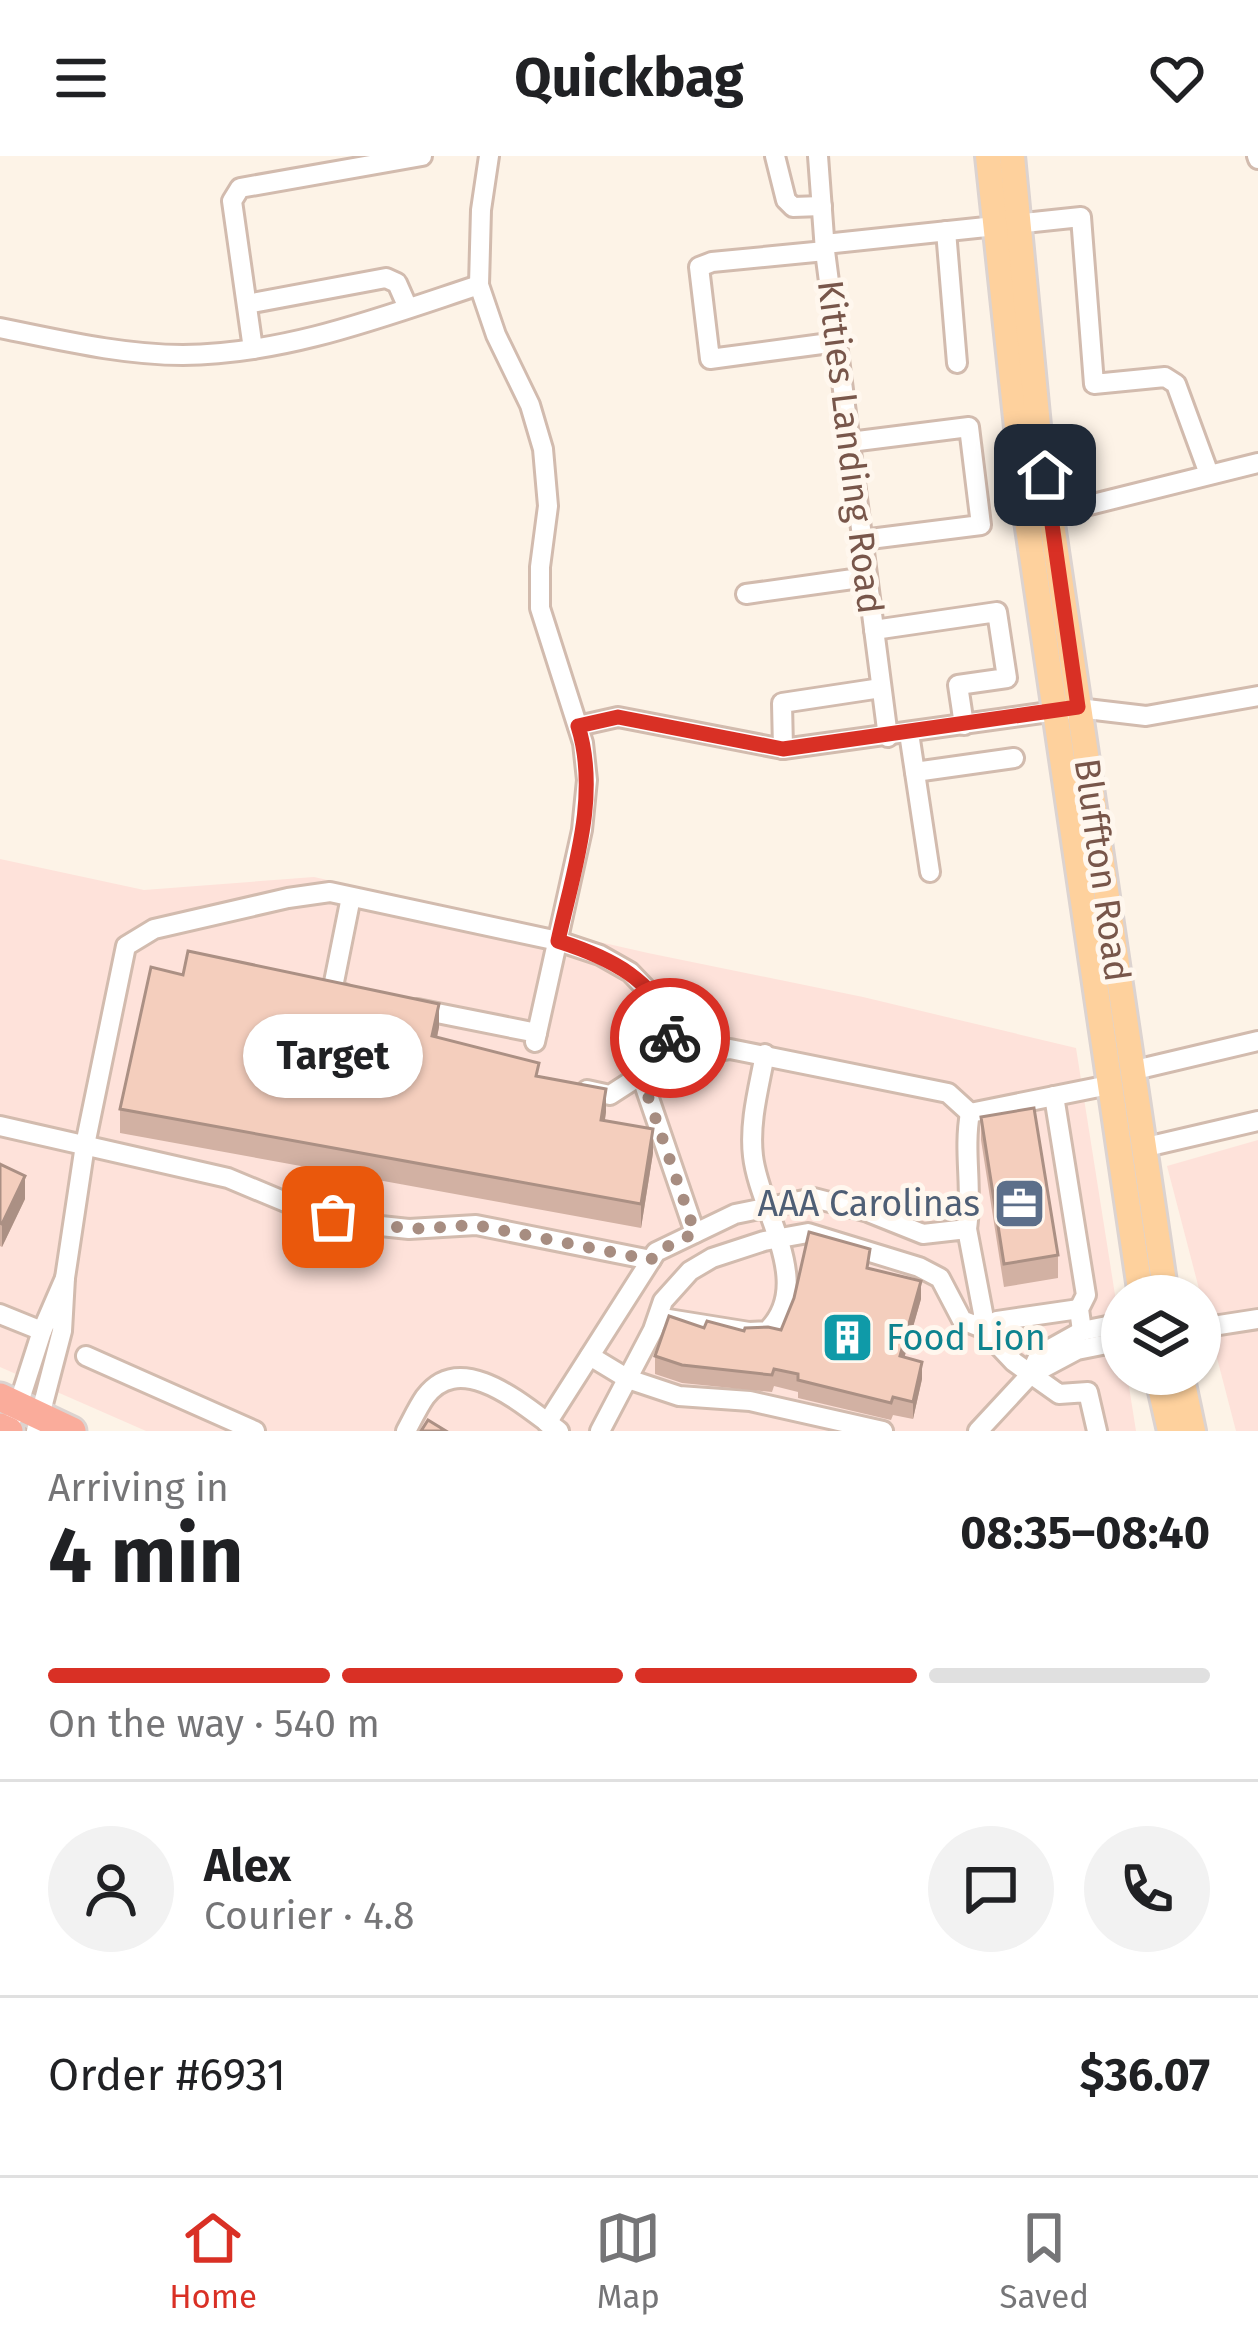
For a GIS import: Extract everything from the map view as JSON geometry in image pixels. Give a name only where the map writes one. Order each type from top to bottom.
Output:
[{"type":"highway","points":[[16,1420],[72,1431]]},
{"type":"main road","name":"Bluffton Road","points":[[988,156],[1006,225],[1039,517],[1120,1078],[1139,1275]]},
{"type":"main road","name":"Bluffton Road","points":[[1006,225],[1012,156]]},
{"type":"main road","name":"Bluffton Road","points":[[1120,1078],[1142,1148],[1163,1275]]},
{"type":"main road","points":[[1161,1395],[1170,1431]]},
{"type":"main road","points":[[1185,1395],[1192,1431]]},
{"type":"street","points":[[253,349],[232,201],[240,188],[422,156]]},
{"type":"street","points":[[406,1007],[536,1038],[582,830],[587,780],[578,726],[540,608],[548,506],[543,449],[530,405],[496,335],[479,285],[481,210],[489,156]]},
{"type":"street","points":[[775,156],[786,200],[793,207],[822,206]]},
{"type":"street","name":"Kitties Landing Road","points":[[818,156],[825,248],[888,737]]},
{"type":"street","points":[[837,342],[710,359],[699,267],[946,231],[1081,217],[1094,384],[1165,377],[1176,384],[1208,475]]},
{"type":"street","points":[[946,231],[957,363]]},
{"type":"street","points":[[247,304],[386,278],[397,283],[408,308]]},
{"type":"street","points":[[0,328],[85,345],[180,355],[253,349],[326,335],[479,285]]},
{"type":"street","points":[[850,442],[969,427],[979,506],[981,525],[862,541]]},
{"type":"street","points":[[1039,517],[1258,463]]},
{"type":"street","points":[[746,594],[867,577]]},
{"type":"street","points":[[874,631],[997,612],[1006,678],[958,685],[964,725]]},
{"type":"street","points":[[783,749],[782,704],[881,688]]},
{"type":"street","points":[[578,726],[618,717],[783,749],[1066,709],[1146,716],[1258,696]]},
{"type":"street","points":[[909,734],[930,872]]},
{"type":"street","points":[[915,772],[1013,758]]},
{"type":"street","points":[[16,1420],[62,1330],[85,1145],[126,946],[154,929],[331,892],[558,941],[601,955],[629,972],[653,996],[669,1025],[671,1044],[662,1061]]},
{"type":"street","points":[[351,897],[334,982],[341,994],[363,998]]},
{"type":"street","points":[[970,1112],[1054,1096],[1258,1041]]},
{"type":"street","points":[[577,1088],[610,1095],[662,1061],[730,1049],[948,1093],[970,1112]]},
{"type":"street","points":[[657,1317],[748,1332],[767,1331],[782,1317],[788,1292],[778,1239],[753,1160],[751,1133],[765,1054]]},
{"type":"street","points":[[641,1076],[695,1233]]},
{"type":"street","points":[[1054,1096],[1086,1295],[1079,1309],[1082,1331]]},
{"type":"street","points":[[970,1112],[965,1141],[971,1201],[968,1229],[982,1328]]},
{"type":"street","points":[[1142,1148],[1258,1121]]},
{"type":"street","points":[[0,1126],[228,1178],[300,1208],[362,1224],[409,1229],[476,1225],[651,1260]]},
{"type":"street","points":[[406,1431],[427,1394],[445,1381],[462,1377],[485,1382],[553,1427],[590,1356],[656,1252],[736,1214],[814,1198],[868,1212],[923,1234],[968,1229]]},
{"type":"street","points":[[600,1431],[663,1301],[690,1270],[712,1258],[808,1233],[920,1267],[940,1278],[962,1320],[982,1328],[1030,1375],[1058,1394],[1088,1392],[1097,1431]]},
{"type":"street","points":[[16,1420],[42,1330],[65,1277]]},
{"type":"street","points":[[982,1328],[997,1321],[1079,1309]]},
{"type":"street","points":[[0,1313],[42,1330]]},
{"type":"street","points":[[1221,1325],[1258,1319]]},
{"type":"street","points":[[978,1431],[1030,1375],[1039,1355],[1082,1331],[1101,1327]]},
{"type":"street","points":[[1030,1375],[1077,1350],[1101,1346]]},
{"type":"street","points":[[86,1356],[255,1431]]},
{"type":"street","points":[[590,1356],[628,1379],[679,1396],[750,1401],[883,1431]]},
{"type":"shaded area","points":[[0,859],[144,890],[314,877],[1076,1048],[1112,1275],[1101,1275],[1101,1395],[1130,1395],[1136,1431],[146,1431],[0,1367]]},
{"type":"shaded area","points":[[1258,1140],[1258,1431],[1236,1431],[1221,1373],[1221,1275],[1195,1275],[1167,1166]]},
{"type":"building","points":[[188,951],[439,1004],[432,1036],[539,1063],[536,1076],[606,1089],[601,1120],[653,1129],[641,1204],[120,1109],[151,967],[183,975]]},
{"type":"building","points":[[1034,1108],[1058,1255],[1004,1264],[981,1117]]},
{"type":"building","points":[[0,1164],[25,1176],[2,1224],[0,1223]]},
{"type":"building","name":"Food Lion","points":[[809,1232],[870,1249],[867,1268],[921,1281],[900,1356],[922,1362],[913,1402],[893,1397],[891,1403],[798,1380],[798,1374],[774,1369],[772,1375],[682,1365],[655,1356],[669,1316],[704,1328],[707,1321],[744,1331],[781,1330],[794,1298]]},
{"type":"building","points":[[428,1420],[446,1431],[421,1431]]},
{"type":"way so far","points":[[333,1217],[409,1229],[476,1225],[651,1260],[656,1252],[695,1233],[641,1076],[662,1061],[670,1038]]},
{"type":"place","name":"AAA Carolinas","points":[[1019,1204]]},
{"type":"place","name":"Target","points":[[333,1217]]},
{"type":"place","name":"Food Lion","points":[[847,1338]]},
{"type":"route","points":[[670,1038],[669,1025],[653,996],[629,972],[601,955],[558,941],[582,830],[587,780],[578,726],[618,717],[783,749],[1078,707],[1045,475]]}]
